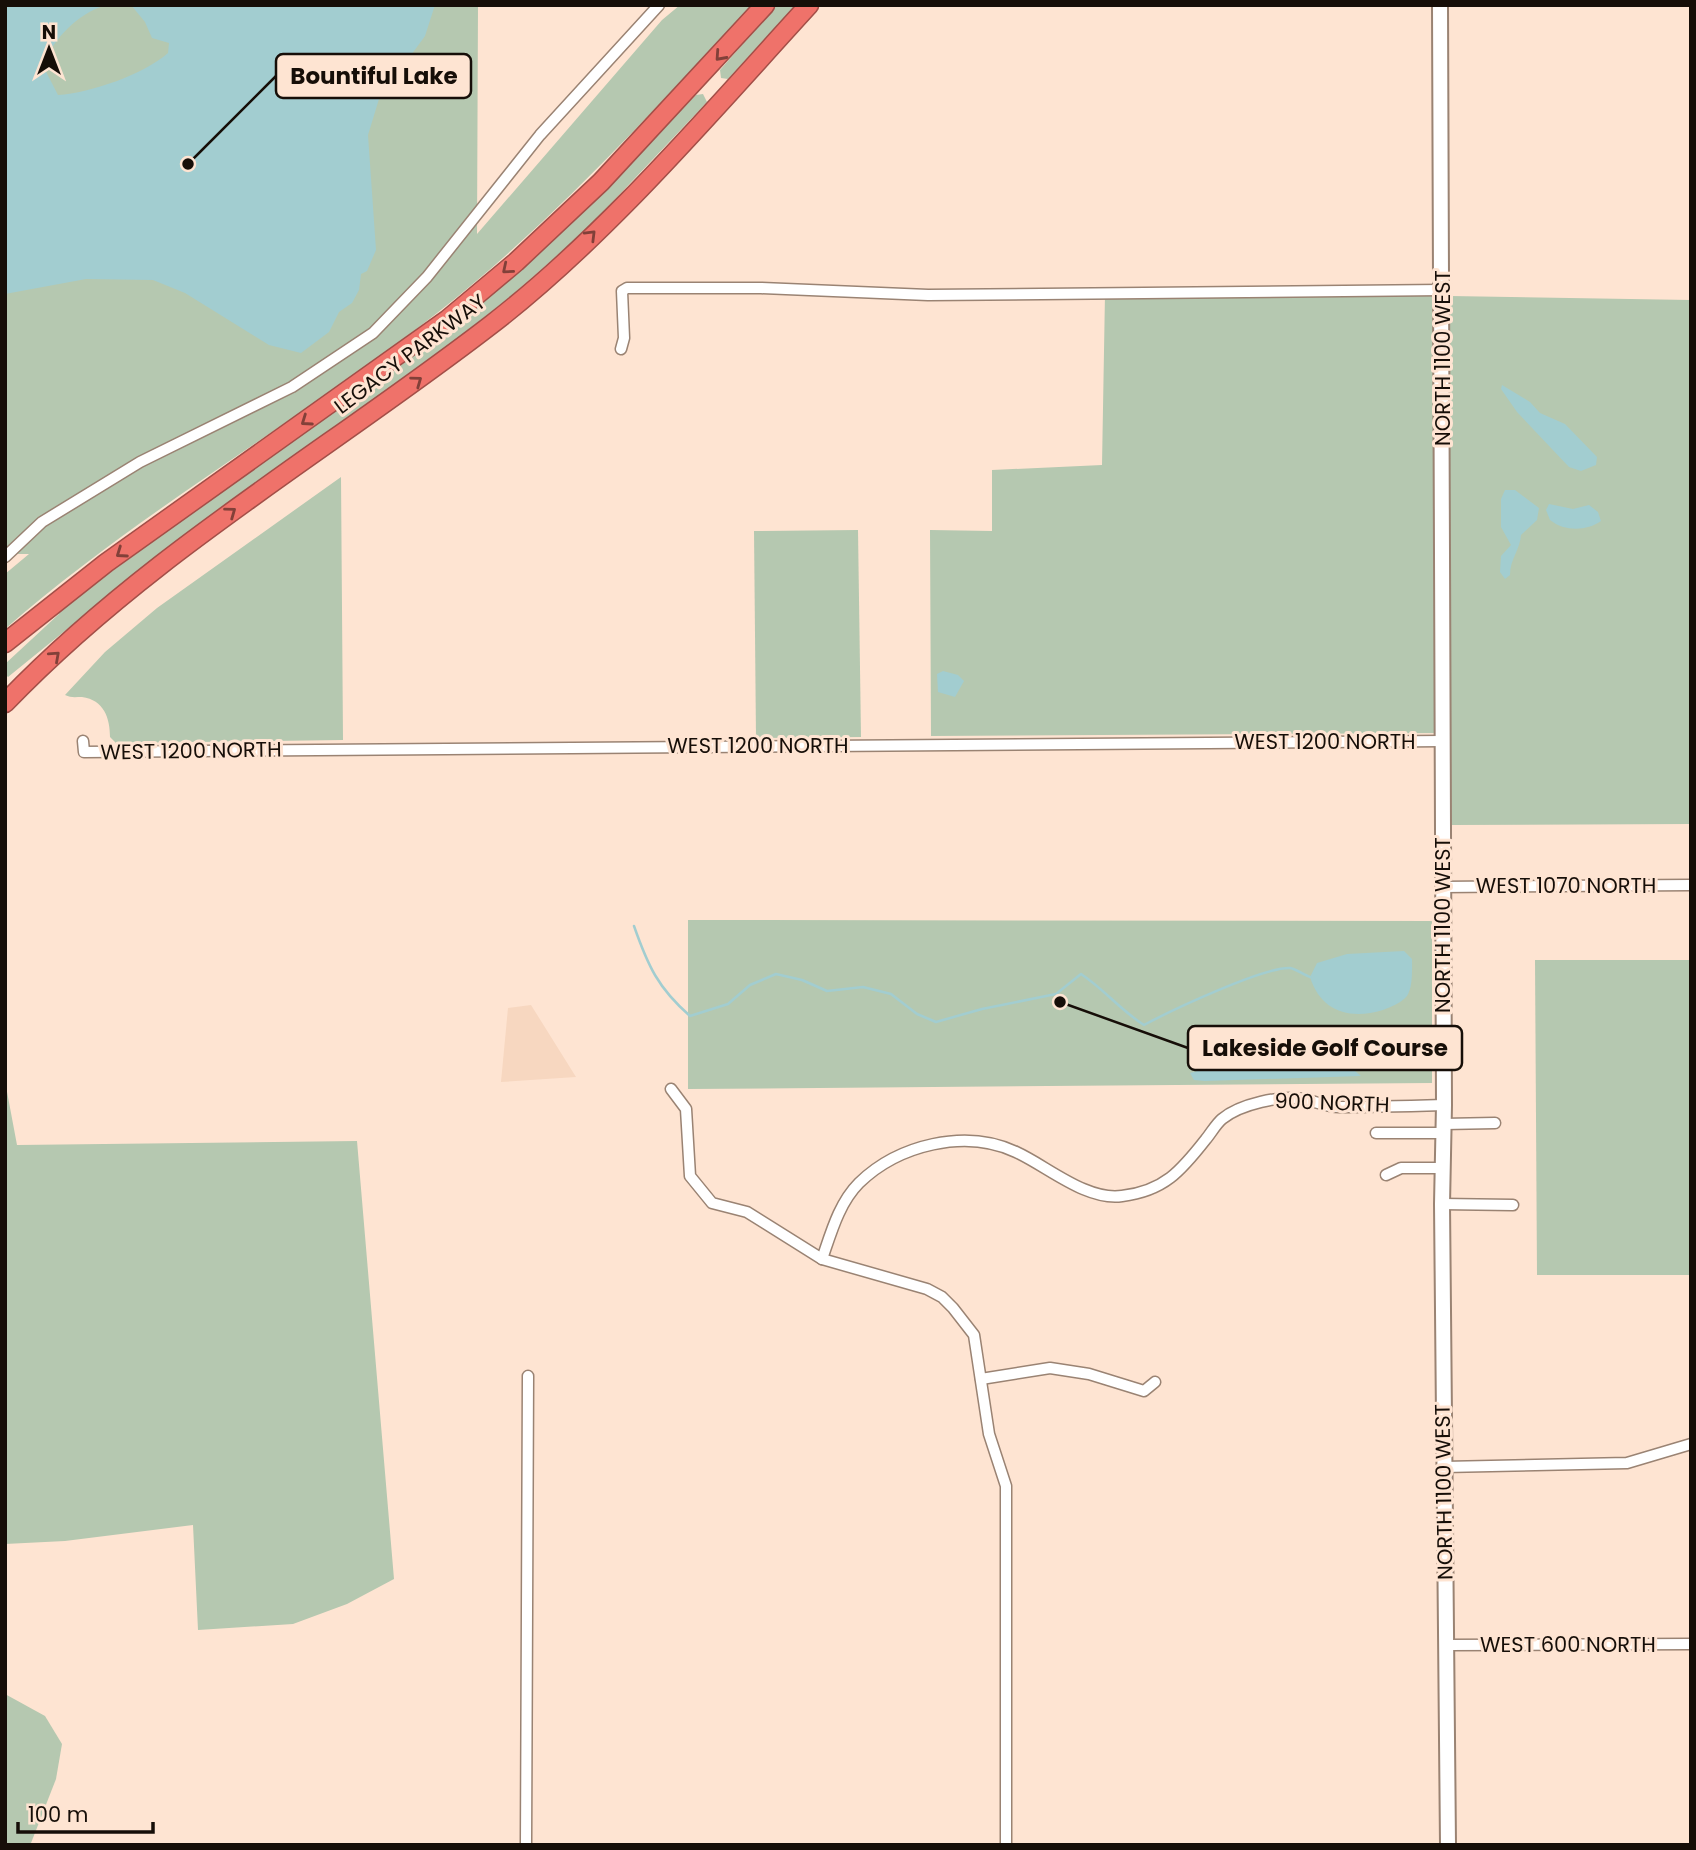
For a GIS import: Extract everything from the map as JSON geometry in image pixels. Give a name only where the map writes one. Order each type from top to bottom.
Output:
[{"type":"highway","name":"LEGACY PARKWAY","points":[[5,643],[106,563],[458,311],[601,182],[765,5]]},
{"type":"highway","name":"LEGACY PARKWAY","points":[[5,702],[114,602],[194,540],[494,322],[570,256],[668,157],[809,5]]},
{"type":"street","points":[[5,557],[42,522],[129,469],[292,387],[373,333],[427,277],[540,135],[659,5]]},
{"type":"street","name":"NORTH 1100 WEST","points":[[1440,5],[1443,290],[1442,1204],[1448,1845]]},
{"type":"street","points":[[621,349],[624,338],[622,291],[627,288],[761,288],[928,295],[1443,290]]},
{"type":"street","name":"WEST 1200 NORTH","points":[[83,741],[84,752],[1442,741]]},
{"type":"street","name":"WEST 1070 NORTH","points":[[1442,887],[1691,885]]},
{"type":"street","points":[[671,1089],[686,1110],[690,1176],[712,1203],[747,1212],[822,1259],[927,1289],[942,1297],[974,1335],[989,1434],[1008,1501],[1006,1845]]},
{"type":"street","name":"900 NORTH","points":[[822,1259],[838,1214],[858,1184],[892,1157],[923,1146],[956,1142],[985,1143],[1013,1150],[1093,1193],[1119,1197],[1167,1182],[1182,1170],[1223,1118],[1267,1099],[1300,1098],[1334,1107],[1444,1105]]},
{"type":"street","points":[[1376,1133],[1495,1123]]},
{"type":"street","points":[[1386,1175],[1401,1168],[1443,1168]]},
{"type":"street","points":[[1442,1204],[1513,1205]]},
{"type":"street","points":[[981,1379],[1051,1368],[1089,1374],[1144,1391],[1155,1382]]},
{"type":"street","points":[[526,1845],[528,1376]]},
{"type":"street","points":[[1444,1467],[1627,1463],[1691,1444]]},
{"type":"street","name":"WEST 600 NORTH","points":[[1446,1645],[1691,1644]]},
{"type":"shaded area","points":[[531,1005],[576,1077],[501,1082],[508,1008]]},
{"type":"green space","points":[[5,5],[478,5],[477,234],[662,20],[680,5],[752,5],[600,165],[480,278],[384,353],[110,545],[5,629],[5,574],[29,554],[5,554]]},
{"type":"green space","points":[[777,5],[796,5],[728,79],[721,78],[720,70]]},
{"type":"green space","points":[[703,94],[707,102],[584,232],[505,301],[414,372],[151,561],[8,677],[5,674],[5,664],[59,614],[57,611],[460,319],[557,235],[696,95]]},
{"type":"green space","points":[[1105,294],[1434,294],[1434,534],[1450,534],[1450,296],[1691,300],[1691,824],[1450,825],[1449,733],[931,736],[930,530],[992,531],[992,470],[1102,465]]},
{"type":"green space","points":[[341,477],[343,740],[116,743],[110,737],[109,723],[101,706],[90,699],[65,695],[105,652],[157,608]]},
{"type":"green space","points":[[858,530],[861,737],[756,738],[754,531]]},
{"type":"green space","points":[[688,920],[1432,921],[1432,1083],[688,1089]]},
{"type":"green space","points":[[1535,960],[1691,960],[1691,1275],[1537,1275]]},
{"type":"green space","points":[[5,1081],[17,1145],[357,1141],[394,1579],[347,1604],[293,1624],[198,1630],[193,1525],[65,1541],[5,1544]]},
{"type":"green space","points":[[5,1694],[45,1716],[62,1744],[56,1779],[31,1843],[5,1843]]},
{"type":"water","points":[[5,5],[106,5],[85,15],[68,28],[42,64],[58,95],[86,91],[116,81],[158,61],[168,53],[169,43],[152,38],[145,22],[131,5],[435,5],[425,36],[379,99],[368,135],[376,250],[367,271],[361,274],[359,290],[352,303],[339,312],[329,332],[301,353],[269,345],[185,293],[153,280],[86,279],[5,294]]},
{"type":"water","points":[[1502,385],[1530,402],[1540,413],[1565,424],[1597,457],[1596,465],[1581,471],[1569,467],[1517,412],[1501,389]]},
{"type":"water","points":[[1505,490],[1515,490],[1539,508],[1537,520],[1521,535],[1510,575],[1505,579],[1500,572],[1501,556],[1511,545],[1501,527],[1501,499]]},
{"type":"water","points":[[1549,504],[1573,509],[1589,505],[1598,512],[1601,521],[1583,528],[1562,527],[1550,520],[1546,510]]},
{"type":"water","points":[[943,671],[958,675],[964,681],[955,697],[938,692],[937,674]]},
{"type":"water","points":[[1404,951],[1412,959],[1409,992],[1402,1001],[1383,1010],[1359,1014],[1338,1010],[1321,998],[1310,977],[1317,963],[1347,954]]},
{"type":"water","points":[[1226,1063],[1257,1067],[1349,1066],[1361,1076],[1205,1081],[1194,1080],[1190,1073]]},
{"type":"waterway","points":[[634,926],[655,976],[690,1016],[728,1004],[750,985],[776,974],[802,980],[827,991],[863,987],[891,994],[917,1014],[936,1022],[982,1009],[1056,994],[1081,974],[1144,1025],[1259,975],[1290,968],[1310,977]]},
{"type":"place","name":"Bountiful Lake","points":[[188,164]]},
{"type":"place","name":"Lakeside Golf Course","points":[[1060,1002]]}]
